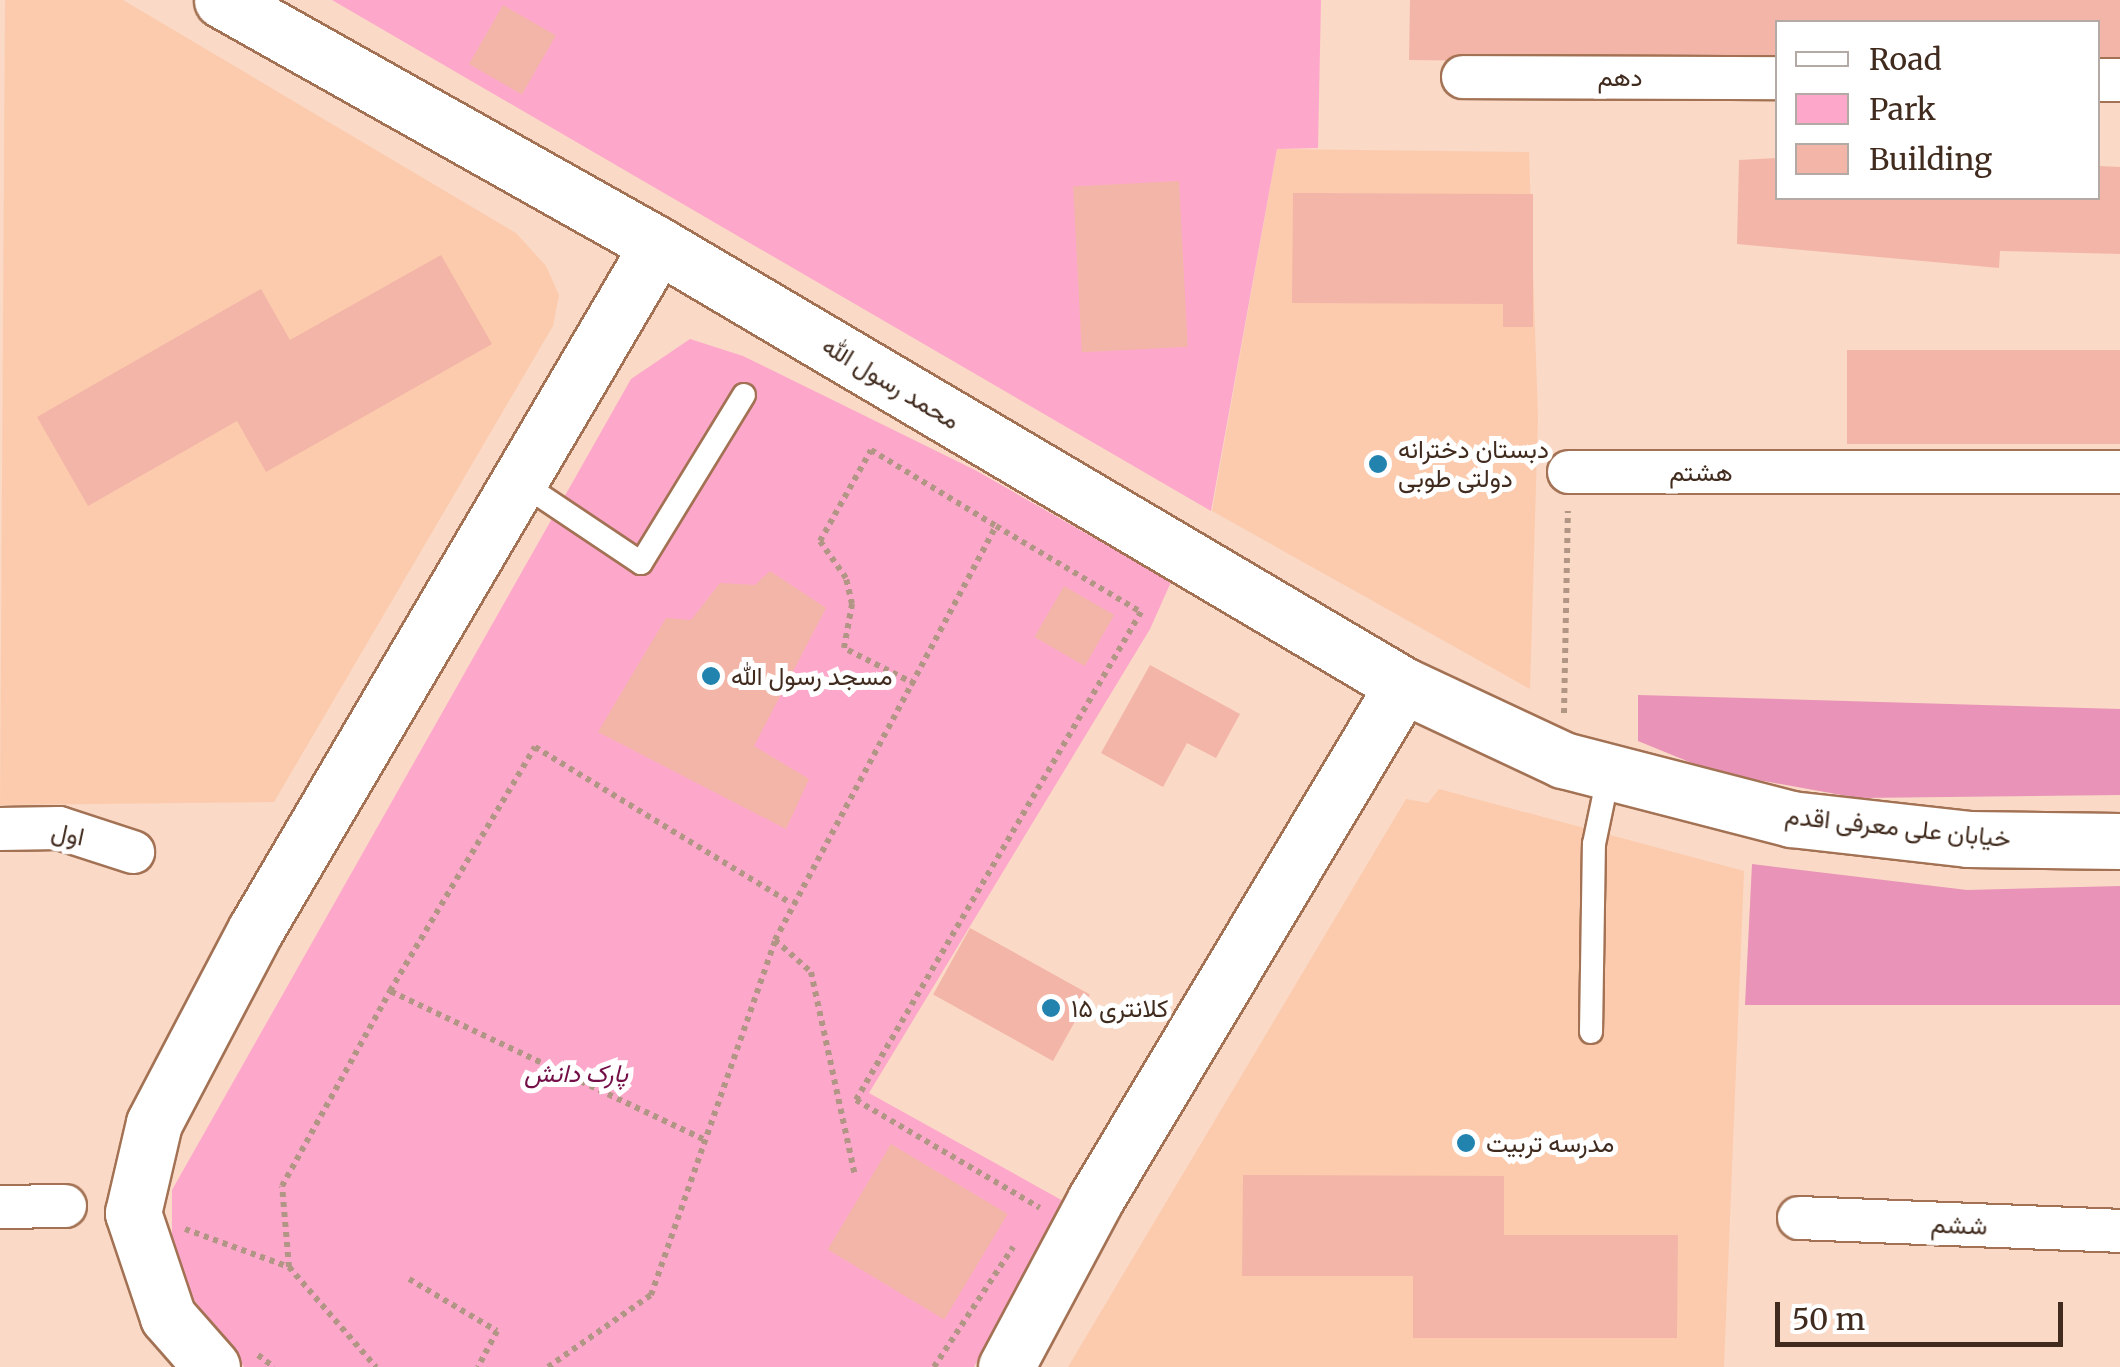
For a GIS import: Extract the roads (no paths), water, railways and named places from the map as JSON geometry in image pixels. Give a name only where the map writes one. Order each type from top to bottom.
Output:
[{"type":"street","name":"محمد رسول الله","points":[[222,0],[658,245],[1404,685],[1586,766]]},
{"type":"street","name":"دهم","points":[[1463,76],[1775,78]]},
{"type":"street","points":[[230,1358],[168,1316],[134,1213],[154,1123],[256,929],[523,484],[658,245]]},
{"type":"street","name":"هشتم","points":[[1569,472],[2120,472]]},
{"type":"street","points":[[1006,1367],[1104,1184],[1404,685]]},
{"type":"street","name":"خیابان علی معرفی اقدم","points":[[1586,766],[1792,818],[1968,839],[2120,840]]},
{"type":"street","name":"اول","points":[[0,829],[59,828],[133,852]]},
{"type":"street","points":[[0,1207],[65,1206]]},
{"type":"street","name":"ششم","points":[[1799,1218],[2120,1231]]},
{"type":"lane","points":[[523,484],[641,563],[744,395]]},
{"type":"lane","points":[[1586,766],[1594,844],[1592,1032]]},
{"type":"place","name":"دبستان دخترانه دولتی طوبی","points":[[1378,464]]},
{"type":"place","name":"مسجد رسول الله","points":[[711,676]]},
{"type":"place","name":"کلانتری ۱۵","points":[[1051,1008]]},
{"type":"place","name":"مدرسه تربیت","points":[[1466,1143]]},
{"type":"park label","name":"پارک دانش","points":[[576,1073]]}]
